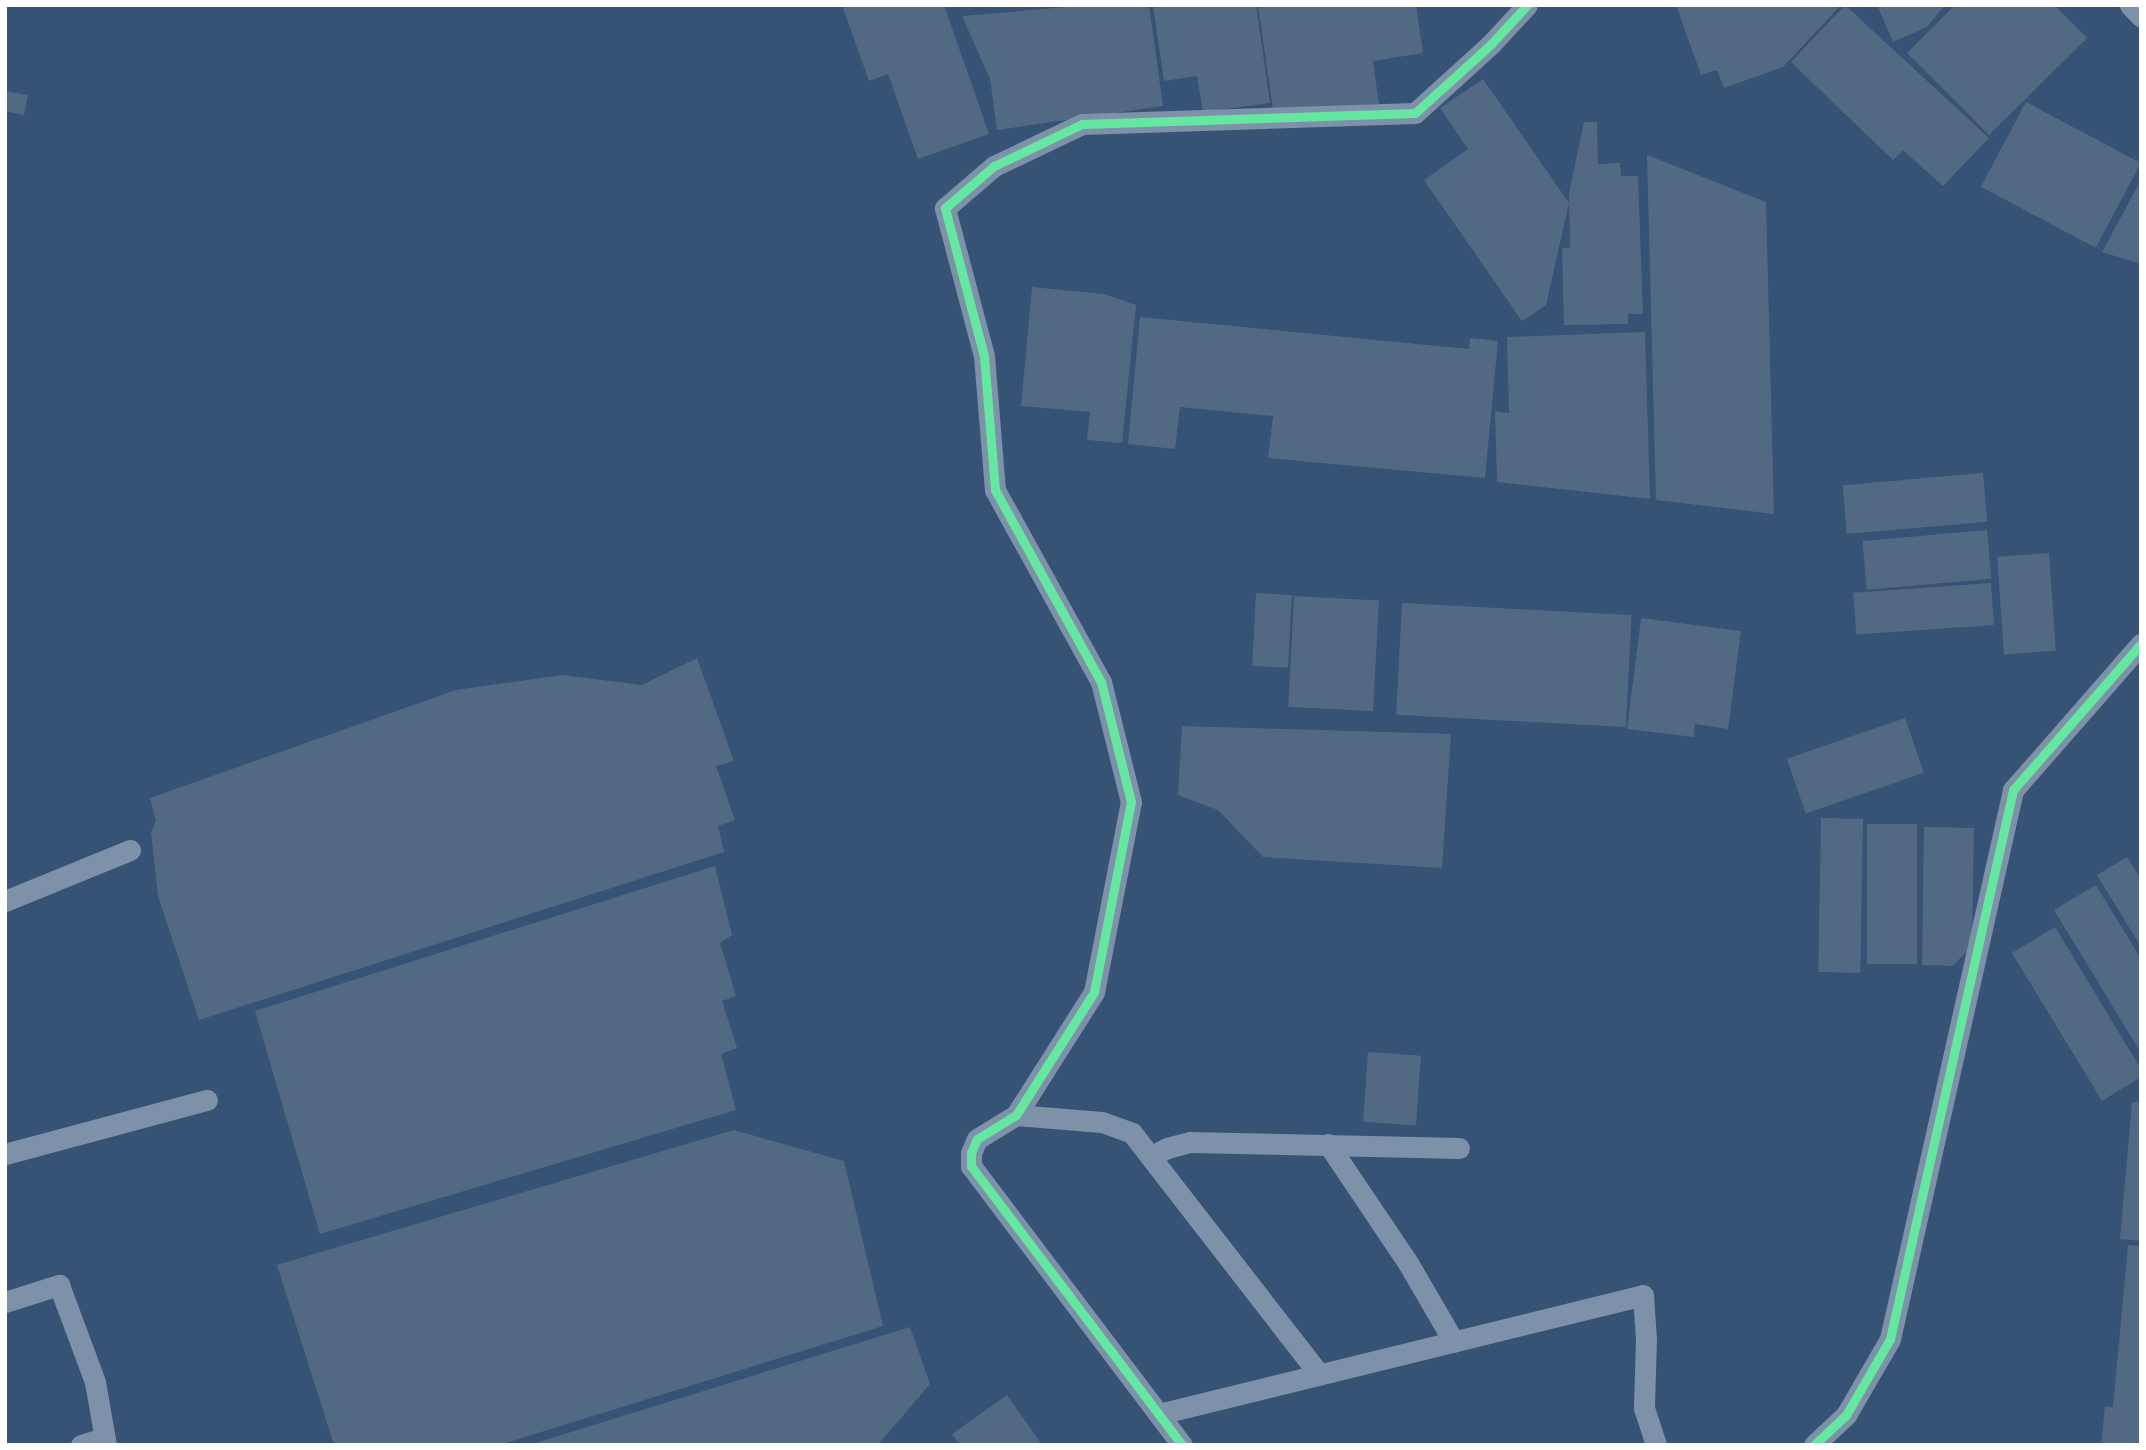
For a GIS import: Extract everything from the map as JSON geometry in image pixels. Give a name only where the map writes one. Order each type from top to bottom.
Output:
[{"type":"street","points":[[1182,1445],[971,1166],[971,1153],[977,1139],[1016,1115],[1094,992],[1131,802],[1101,682],[995,490],[984,356],[945,208],[994,166],[1082,124],[1415,113],[1491,44],[1527,5]]},
{"type":"street","points":[[2130,5],[2141,17]]},
{"type":"street","points":[[1814,1445],[1846,1415],[1890,1339],[2012,790],[2141,644]]},
{"type":"street","points":[[5,901],[130,850]]},
{"type":"street","points":[[5,1154],[207,1100]]},
{"type":"street","points":[[1016,1115],[1113,1124],[1132,1133],[1320,1375]]},
{"type":"street","points":[[1152,1156],[1167,1148],[1190,1142],[1460,1148]]},
{"type":"street","points":[[1328,1144],[1408,1263],[1454,1342]]},
{"type":"street","points":[[5,1302],[59,1285],[95,1382],[105,1441],[81,1445]]},
{"type":"street","points":[[1159,1414],[1643,1295],[1646,1339],[1644,1408],[1656,1445]]},
{"type":"building","points":[[842,5],[944,5],[989,134],[918,159],[888,74],[869,81]]},
{"type":"building","points":[[1090,5],[1149,5],[1163,106],[997,130],[990,79],[962,16]]},
{"type":"building","points":[[1153,5],[1256,5],[1270,103],[1203,112],[1197,76],[1164,81]]},
{"type":"building","points":[[1258,5],[1416,5],[1423,53],[1373,61],[1379,104],[1273,110]]},
{"type":"building","points":[[1676,5],[1841,5],[1783,67],[1724,88],[1717,70],[1701,75]]},
{"type":"building","points":[[1845,5],[1989,138],[1943,186],[1903,150],[1893,160],[1791,62]]},
{"type":"building","points":[[1877,5],[1945,5],[1927,27],[1893,42]]},
{"type":"building","points":[[1955,5],[2054,5],[2087,38],[1989,135],[1907,53]]},
{"type":"building","points":[[1483,79],[1569,203],[1546,305],[1522,321],[1424,180],[1468,149],[1440,108]]},
{"type":"building","points":[[5,91],[28,95],[24,115],[5,111]]},
{"type":"building","points":[[2026,102],[2141,163],[2096,248],[1981,187]]},
{"type":"building","points":[[1584,122],[1597,122],[1598,164],[1620,163],[1621,176],[1638,176],[1643,314],[1628,314],[1628,324],[1564,325],[1562,248],[1570,248],[1569,193]]},
{"type":"building","points":[[1647,155],[1766,202],[1774,514],[1656,500]]},
{"type":"building","points":[[2141,180],[2141,264],[2102,252]]},
{"type":"building","points":[[1032,287],[1104,294],[1136,305],[1122,443],[1087,440],[1090,412],[1021,406]]},
{"type":"building","points":[[1140,317],[1469,349],[1470,338],[1498,341],[1485,478],[1268,458],[1273,416],[1180,407],[1175,449],[1128,444]]},
{"type":"building","points":[[1645,332],[1650,499],[1497,482],[1495,411],[1509,413],[1507,337]]},
{"type":"building","points":[[1983,473],[1987,522],[1847,534],[1843,485]]},
{"type":"building","points":[[1987,530],[1991,579],[1867,590],[1862,541]]},
{"type":"building","points":[[2049,553],[2056,651],[2004,654],[1997,557]]},
{"type":"building","points":[[1991,583],[1994,625],[1856,635],[1853,593]]},
{"type":"building","points":[[1256,593],[1292,595],[1288,668],[1252,666]]},
{"type":"building","points":[[1294,596],[1379,600],[1373,711],[1288,707]]},
{"type":"building","points":[[1402,603],[1632,615],[1626,727],[1396,715]]},
{"type":"building","points":[[1641,618],[1741,631],[1728,729],[1695,724],[1694,737],[1627,729]]},
{"type":"building","points":[[697,658],[734,761],[716,766],[735,820],[718,826],[724,852],[199,1020],[158,896],[151,832],[156,821],[150,798],[456,690],[562,675],[642,685]]},
{"type":"building","points":[[1905,718],[1924,773],[1806,814],[1787,759]]},
{"type":"building","points":[[1182,726],[1451,734],[1442,868],[1263,857],[1218,810],[1178,795]]},
{"type":"building","points":[[1821,818],[1863,819],[1860,973],[1818,972]]},
{"type":"building","points":[[1867,824],[1917,824],[1917,964],[1867,964]]},
{"type":"building","points":[[1924,827],[1974,828],[1972,947],[1952,966],[1922,965]]},
{"type":"building","points":[[2127,857],[2141,879],[2141,947],[2097,875]]},
{"type":"building","points":[[715,866],[732,935],[720,943],[736,996],[722,1001],[737,1048],[721,1054],[736,1110],[320,1234],[255,1011]]},
{"type":"building","points":[[2096,885],[2141,959],[2141,1053],[2054,910]]},
{"type":"building","points":[[2055,927],[2141,1069],[2141,1077],[2102,1101],[2012,953]]},
{"type":"building","points":[[1368,1052],[1421,1056],[1416,1126],[1363,1122]]},
{"type":"building","points":[[2132,1102],[2141,1102],[2141,1241],[2120,1239]]},
{"type":"building","points":[[734,1130],[844,1161],[883,1326],[499,1445],[334,1445],[277,1265]]},
{"type":"building","points":[[2128,1245],[2141,1246],[2141,1445],[2101,1445],[2105,1406],[2113,1407]]},
{"type":"building","points":[[910,1327],[930,1384],[878,1445],[529,1445]]},
{"type":"building","points":[[1007,1395],[1042,1445],[960,1445],[952,1434]]},
{"type":"cycle path","points":[[1182,1445],[971,1166],[971,1153],[977,1139],[1016,1115],[1094,992],[1131,802],[1101,682],[995,490],[984,356],[945,208],[994,166],[1082,124],[1415,113],[1491,44],[1527,5]]},
{"type":"cycle path","points":[[1814,1445],[1846,1415],[1890,1339],[2013,790],[2141,644]]}]
